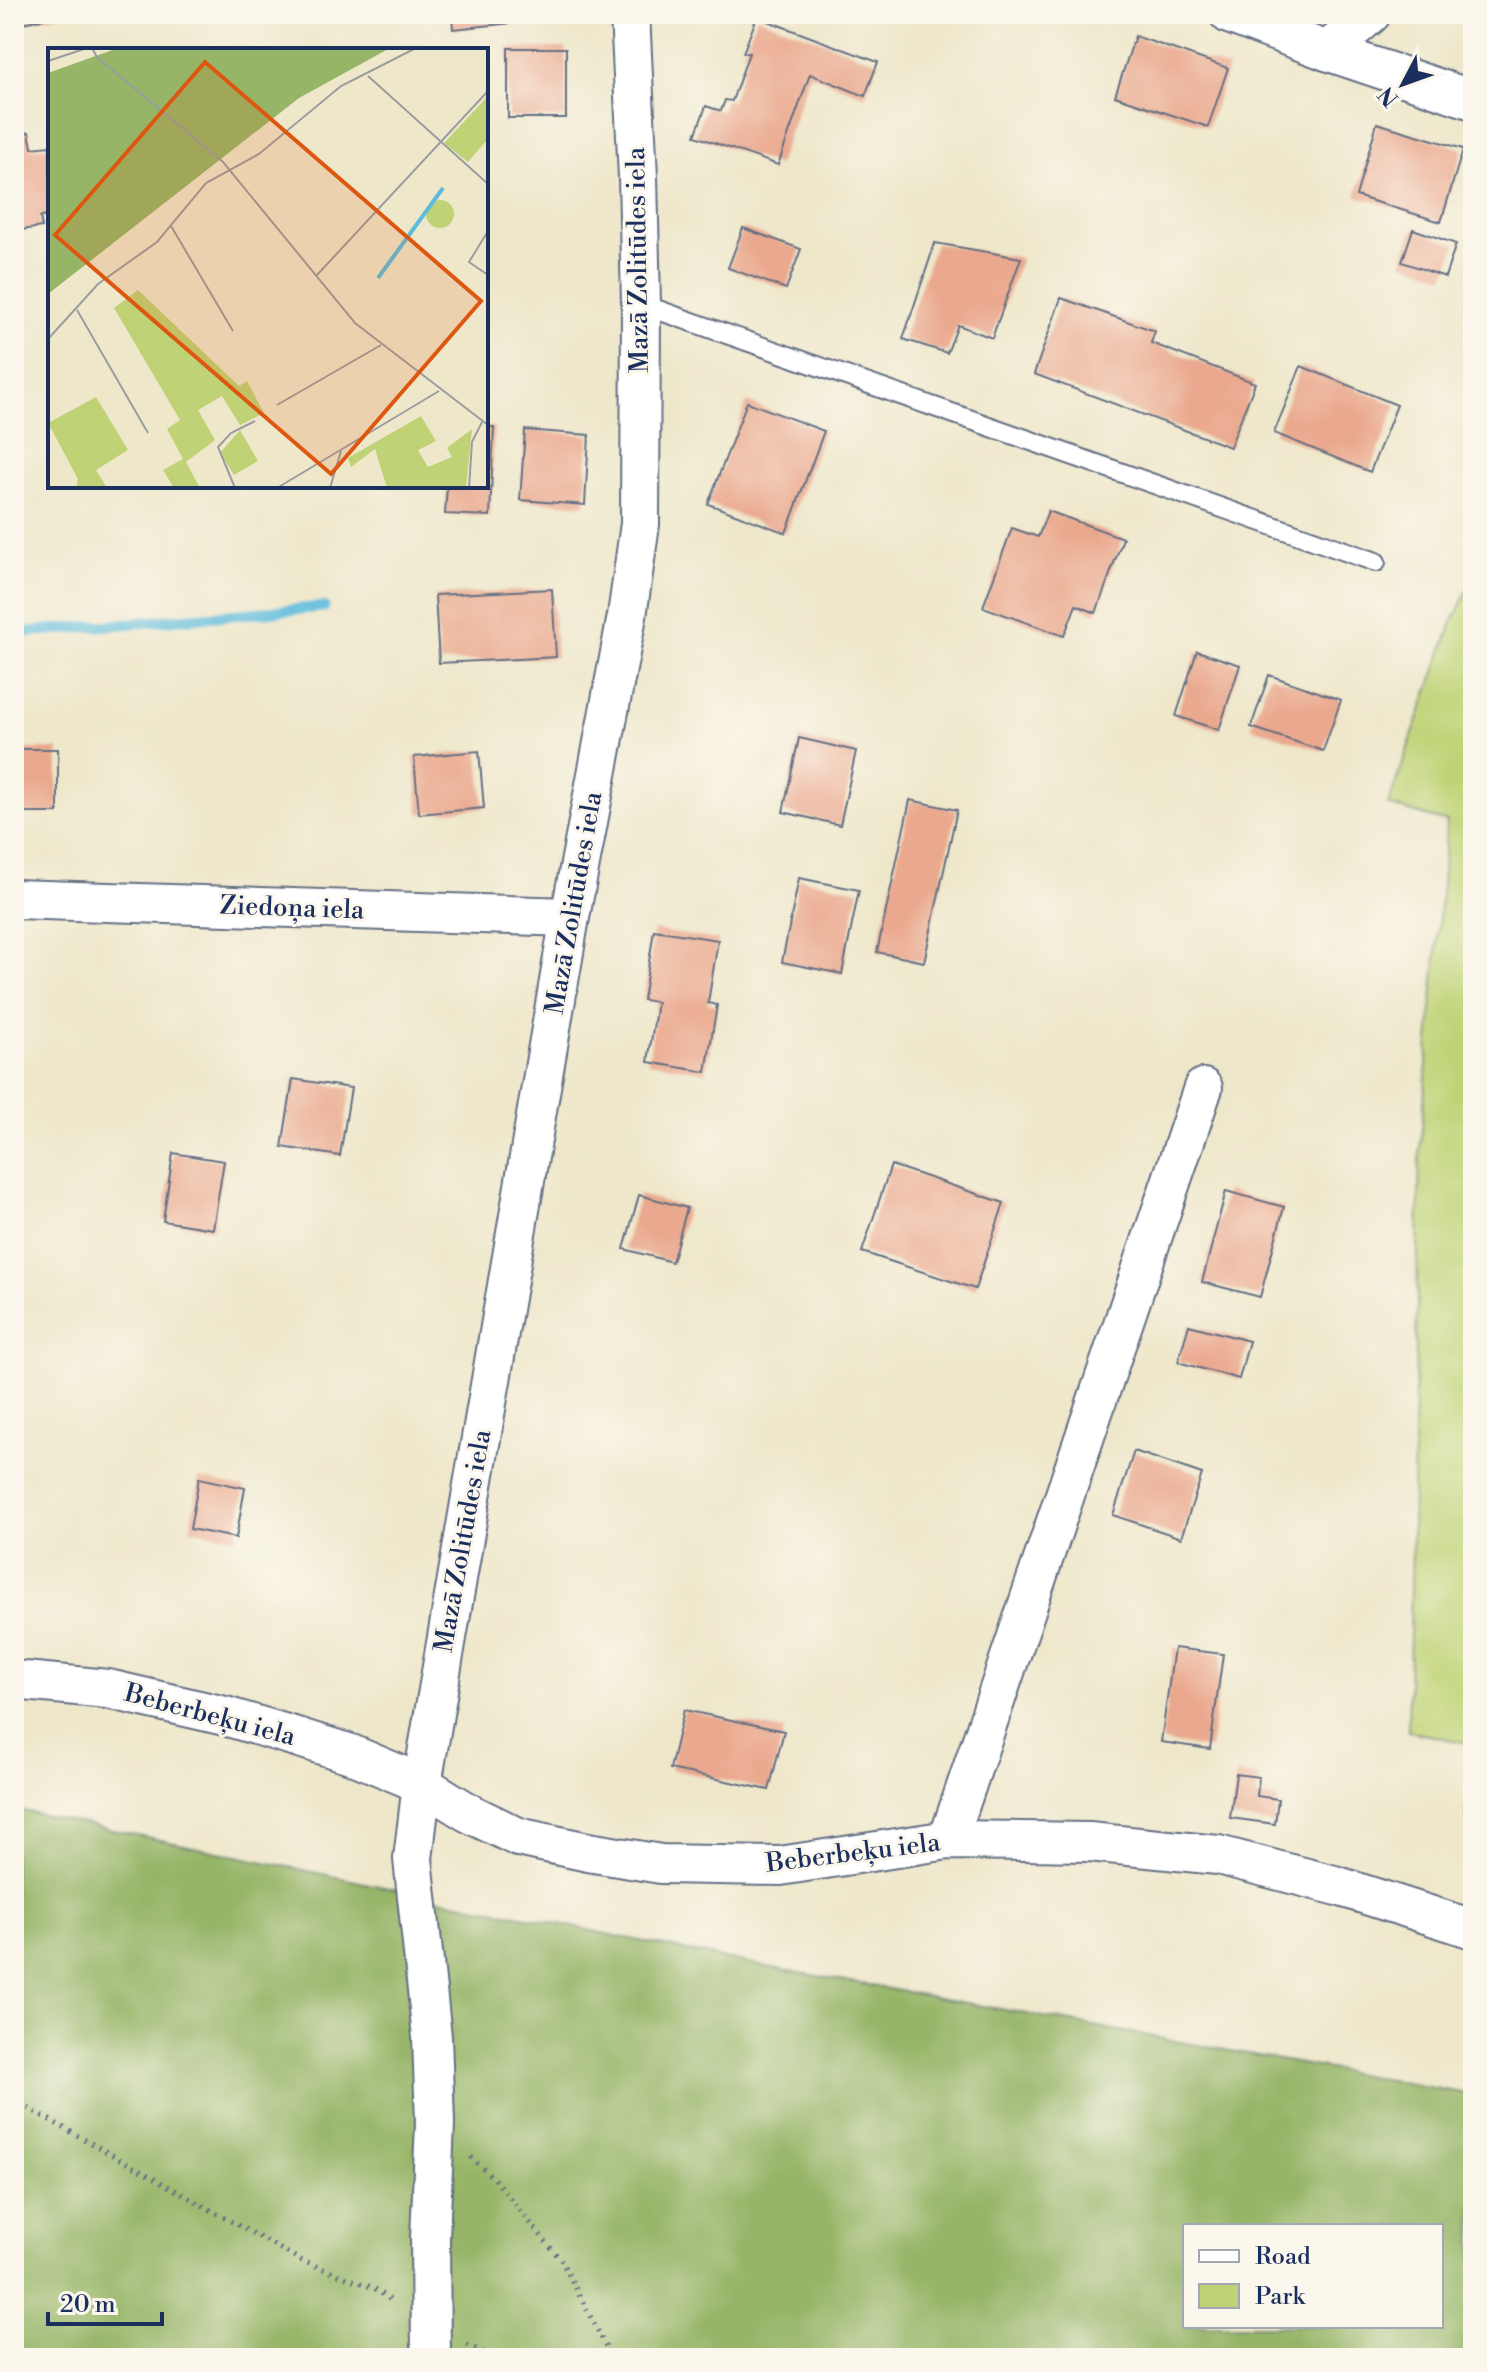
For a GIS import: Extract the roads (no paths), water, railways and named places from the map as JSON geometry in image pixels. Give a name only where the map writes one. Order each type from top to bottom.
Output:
[{"type":"street","name":"Mazā Zolitūdes iela","points":[[431,2344],[435,2123],[432,2037],[413,1859],[422,1784],[570,917],[627,616],[640,524],[641,304],[630,14]]},
{"type":"street","points":[[1229,14],[1473,100]]},
{"type":"street","points":[[1327,51],[1371,14]]},
{"type":"street","name":"Ziedoņa iela","points":[[14,899],[570,917]]},
{"type":"street","points":[[948,1840],[1203,1088]]},
{"type":"street","name":"Beberbeķu iela","points":[[14,1680],[108,1689],[225,1716],[351,1754],[422,1784],[469,1813],[518,1837],[661,1864],[780,1866],[948,1840],[1089,1842],[1218,1855],[1338,1886],[1473,1929]]},
{"type":"lane","points":[[641,304],[1376,562]]},
{"type":"waterway","points":[[14,633],[324,607]]}]
